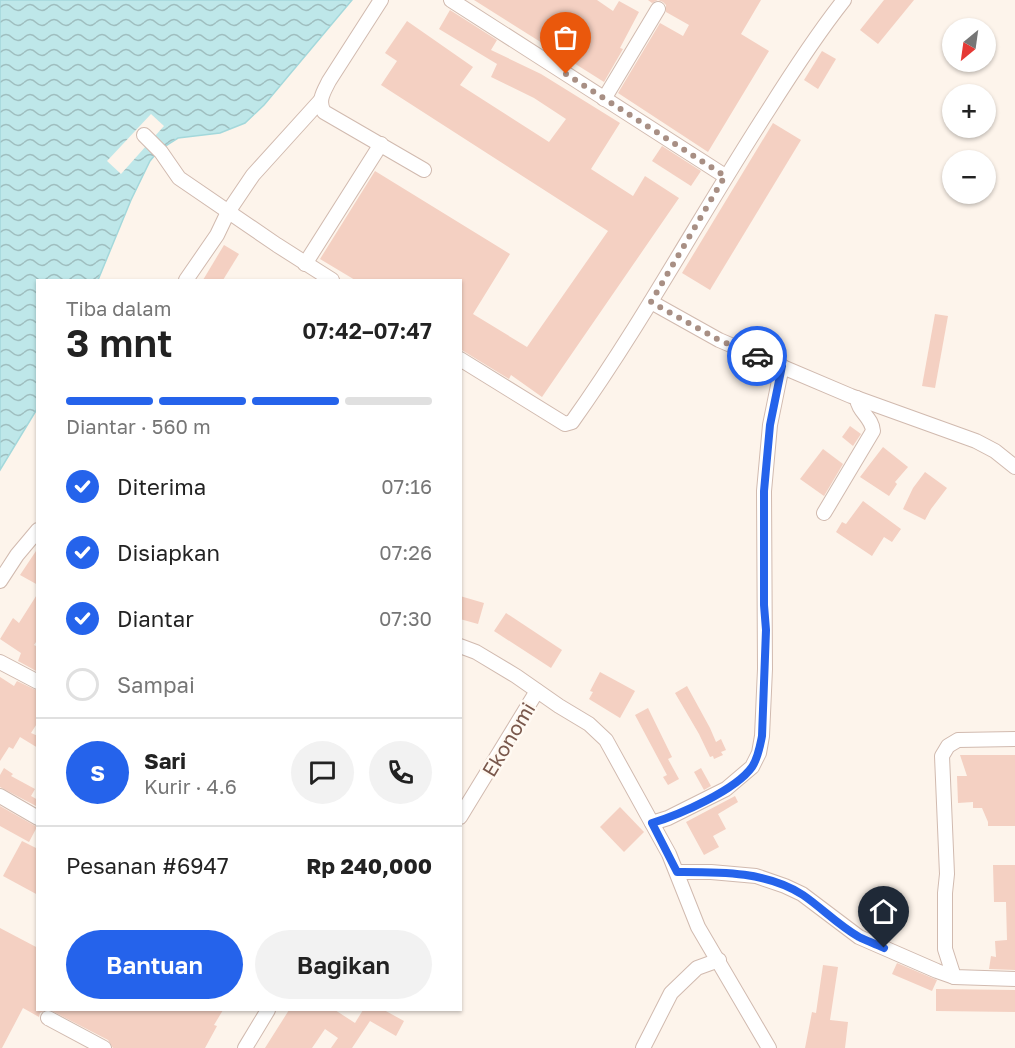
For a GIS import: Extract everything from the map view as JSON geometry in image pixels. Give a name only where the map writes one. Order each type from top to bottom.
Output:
[{"type":"street","points":[[187,279],[217,235],[228,212],[253,174],[320,101],[329,81],[381,0]]},
{"type":"street","points":[[451,0],[725,176]]},
{"type":"street","points":[[462,363],[568,424],[651,302],[725,176],[808,47],[844,0]]},
{"type":"street","points":[[604,99],[658,9]]},
{"type":"street","points":[[320,101],[324,112],[424,170]]},
{"type":"street","points":[[144,135],[161,152],[179,177],[330,279]]},
{"type":"street","points":[[305,264],[381,144]]},
{"type":"street","points":[[651,302],[719,340],[857,398],[976,441],[995,451],[1015,467]]},
{"type":"street","points":[[652,823],[668,818],[726,789],[752,767],[759,753],[762,736],[766,650],[764,491],[770,425],[782,366]]},
{"type":"street","points":[[824,513],[873,431],[872,424],[859,407],[857,398]]},
{"type":"street","points":[[0,581],[17,555],[36,532]]},
{"type":"street","points":[[462,647],[476,652],[516,676],[590,724],[606,740],[677,872],[693,916],[769,1048]]},
{"type":"street","points":[[0,662],[36,681]]},
{"type":"street","name":"Ekonomi","points":[[462,814],[537,691]]},
{"type":"street","points":[[954,977],[945,949],[947,874],[942,756],[948,746],[958,740],[1015,739]]},
{"type":"street","points":[[0,796],[36,817]]},
{"type":"street","points":[[677,872],[756,876],[802,894],[859,937],[954,977],[1015,979]]},
{"type":"street","points":[[643,1048],[670,993],[697,968],[719,960]]},
{"type":"street","points":[[244,1048],[267,1011]]},
{"type":"street","points":[[48,1018],[104,1048]]},
{"type":"water","points":[[0,0],[352,0],[264,105],[245,123],[220,133],[178,138],[159,150],[150,161],[131,200],[98,279],[36,279],[36,411],[0,470]]},
{"type":"pier","points":[[151,114],[164,126],[121,174],[107,161]]},
{"type":"building","points":[[474,0],[597,0],[613,11],[619,1],[639,12],[620,48],[623,49],[604,82]]},
{"type":"building","points":[[658,0],[761,0],[741,34],[769,51],[708,152],[618,93],[660,23],[683,36],[689,25],[666,12],[666,5]]},
{"type":"building","points":[[884,0],[914,0],[878,44],[860,30]]},
{"type":"building","points":[[450,10],[497,40],[491,50],[541,74],[620,123],[591,169],[633,196],[645,176],[679,198],[542,397],[511,375],[509,379],[462,350],[462,279],[353,279],[320,259],[375,171],[510,254],[473,314],[527,347],[608,231],[381,85],[397,61],[385,53],[407,21],[473,67],[460,85],[549,142],[566,119],[534,98],[491,77],[497,64],[439,29]]},
{"type":"building","points":[[822,51],[836,59],[818,89],[804,80]]},
{"type":"building","points":[[773,123],[801,140],[710,290],[682,273]]},
{"type":"building","points":[[662,146],[701,171],[691,186],[652,161]]},
{"type":"building","points":[[224,245],[239,254],[224,279],[204,279]]},
{"type":"building","points":[[935,314],[948,316],[935,388],[922,386]]},
{"type":"building","points":[[850,426],[861,434],[853,446],[842,437]]},
{"type":"building","points":[[883,447],[908,467],[895,482],[897,484],[889,496],[860,477]]},
{"type":"building","points":[[823,449],[843,464],[824,496],[800,479]]},
{"type":"building","points":[[925,472],[947,488],[925,520],[903,509],[913,488]]},
{"type":"building","points":[[863,501],[901,529],[892,542],[884,537],[872,556],[836,532],[842,522],[846,524]]},
{"type":"building","points":[[36,551],[36,584],[20,575]]},
{"type":"building","points":[[36,596],[36,642],[34,645],[36,646],[36,671],[18,661],[21,653],[0,639],[13,618],[19,623]]},
{"type":"building","points":[[462,597],[484,603],[478,624],[462,620]]},
{"type":"building","points":[[506,613],[562,650],[551,668],[494,631]]},
{"type":"building","points":[[600,672],[635,691],[620,718],[589,699],[593,692],[590,691]]},
{"type":"building","points":[[0,677],[14,686],[17,681],[36,690],[36,725],[31,733],[36,735],[36,747],[20,737],[13,749],[9,747],[0,761]]},
{"type":"building","points":[[687,686],[716,742],[721,739],[726,750],[721,752],[723,755],[714,759],[713,756],[710,757],[675,693]]},
{"type":"building","points":[[648,708],[672,757],[668,759],[679,779],[668,785],[663,777],[667,775],[635,715]]},
{"type":"building","points":[[960,755],[1015,755],[1015,826],[988,826],[982,808],[973,808],[973,802],[958,803],[957,776],[967,776]]},
{"type":"building","points":[[4,768],[13,774],[11,776],[35,789],[31,796],[36,799],[36,806],[0,787],[0,775]]},
{"type":"building","points":[[701,768],[711,786],[704,790],[694,772]]},
{"type":"building","points":[[735,796],[738,802],[718,814],[726,829],[713,836],[719,847],[704,855],[686,822]]},
{"type":"building","points":[[0,806],[36,826],[36,829],[29,842],[0,826]]},
{"type":"building","points":[[620,807],[644,832],[624,852],[600,827]]},
{"type":"building","points":[[22,841],[36,848],[36,894],[3,876]]},
{"type":"building","points":[[993,865],[1015,865],[1015,970],[989,969],[991,956],[996,957],[995,941],[1007,940],[1006,902],[994,902]]},
{"type":"building","points":[[0,928],[36,947],[36,1011],[44,1011],[39,1017],[23,1008],[0,1048]]},
{"type":"building","points":[[897,963],[937,980],[932,991],[892,974]]},
{"type":"building","points":[[823,965],[838,967],[830,1020],[848,1022],[845,1048],[805,1048],[812,1012],[816,1013]]},
{"type":"building","points":[[936,989],[1015,990],[1015,1012],[936,1011]]},
{"type":"building","points":[[52,1011],[222,1011],[205,1048],[113,1048],[108,1040]]},
{"type":"building","points":[[288,1011],[337,1011],[355,1023],[362,1011],[386,1011],[404,1021],[396,1036],[370,1021],[352,1048],[331,1048],[338,1038],[325,1029],[312,1048],[265,1048]]},
{"type":"way so far","points":[[566,74],[725,176],[651,302],[719,340],[757,356]]},
{"type":"route","points":[[757,356],[782,366],[770,425],[764,491],[766,630],[762,736],[759,753],[752,767],[726,789],[668,818],[652,823],[677,872],[756,876],[785,886],[802,894],[859,937],[884,948]]}]
